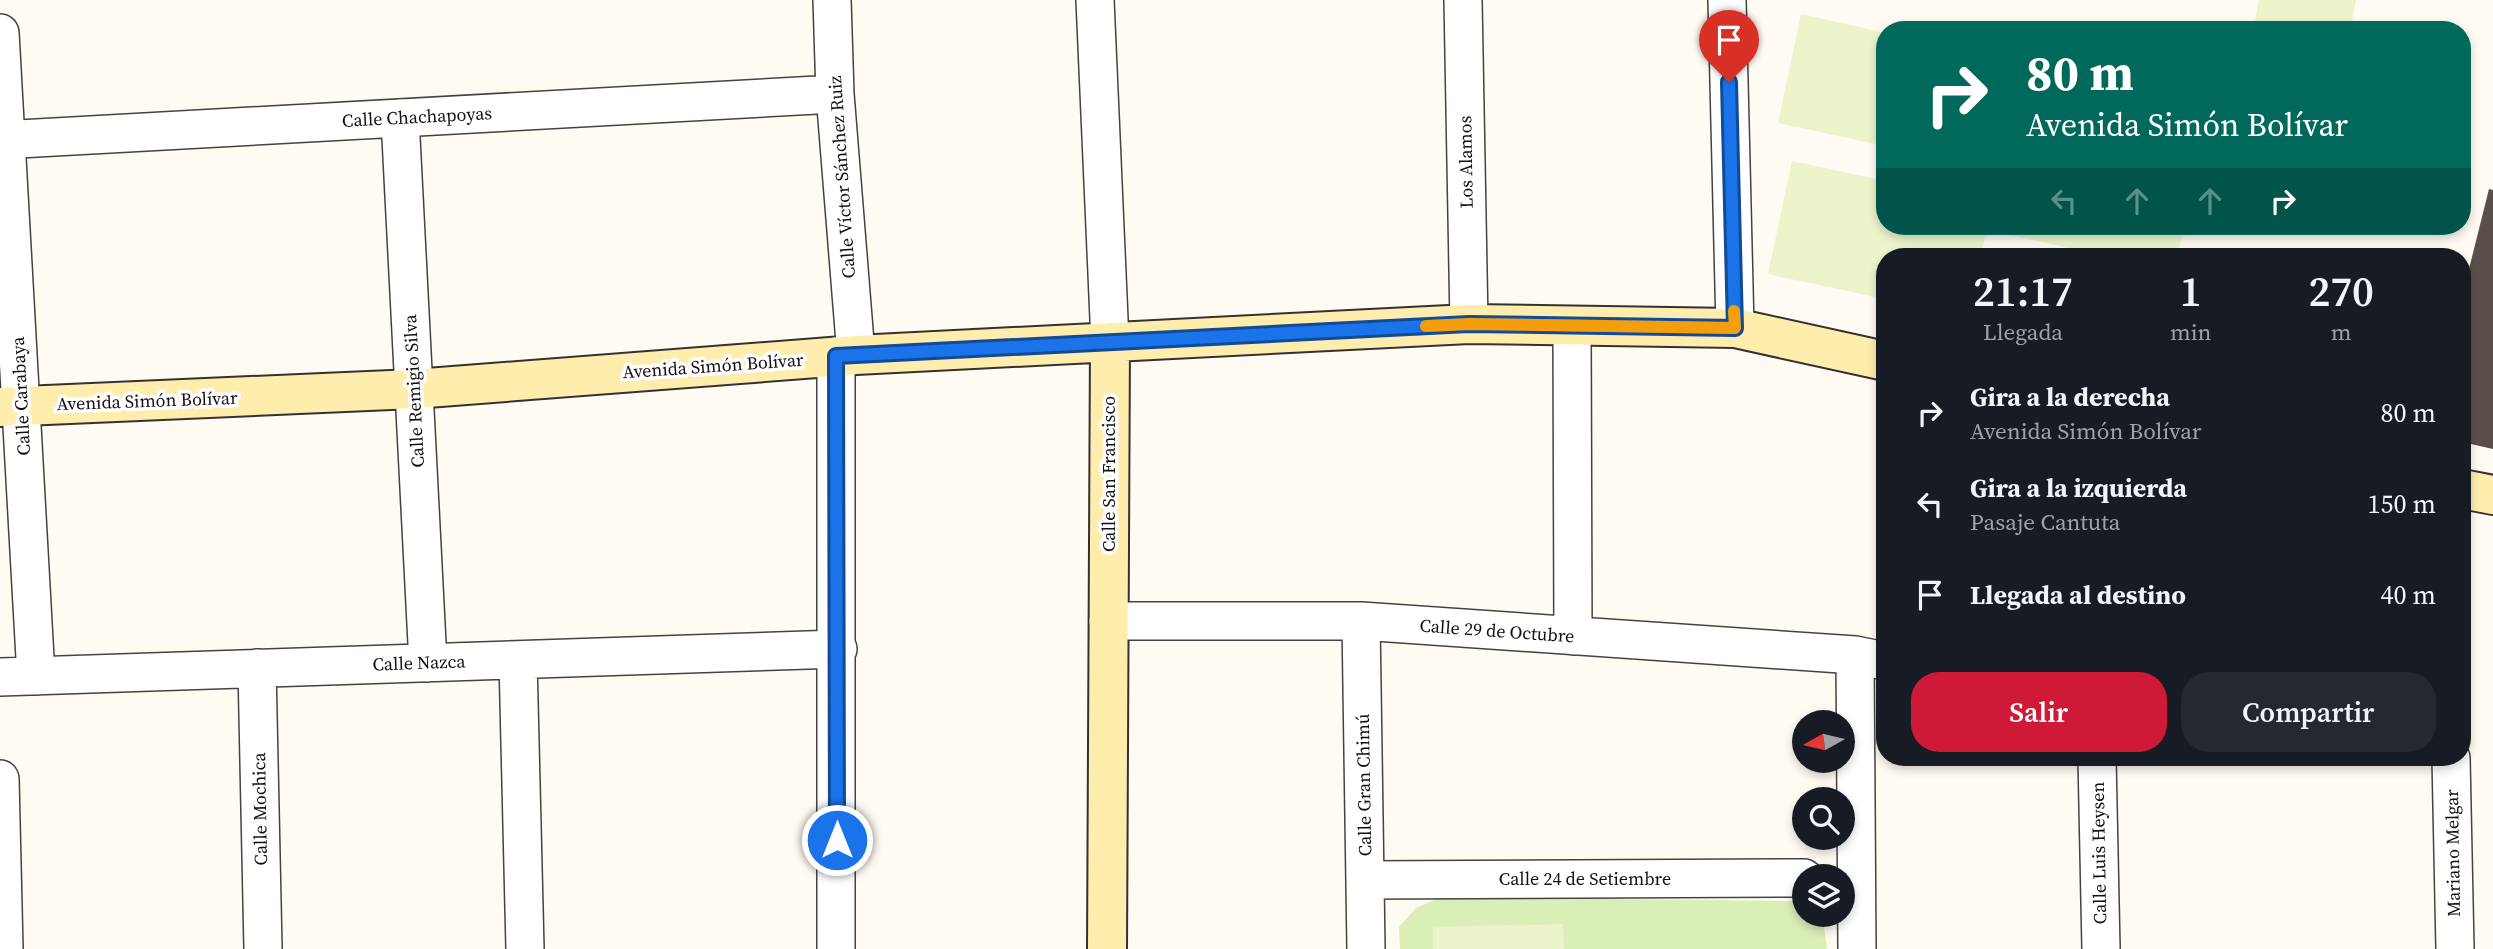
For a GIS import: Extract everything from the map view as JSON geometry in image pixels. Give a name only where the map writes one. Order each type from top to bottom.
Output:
[{"type":"street","name":"Calle Víctor Sánchez Ruiz","points":[[832,0],[846,355],[838,649],[836,949]]},
{"type":"street","name":"Calle San Francisco","points":[[1095,0],[1110,342],[1107,949]]},
{"type":"street","name":"Los Alamos","points":[[1463,0],[1469,324]]},
{"type":"street","points":[[1727,0],[1735,328]]},
{"type":"street","name":"Calle Carabaya","points":[[0,33],[11,407],[36,676]]},
{"type":"street","name":"Calle Chachapoyas","points":[[2,140],[835,94]]},
{"type":"street","name":"Calle Remigio Silva","points":[[400,118],[428,663]]},
{"type":"street","name":"Avenida Simón Bolívar","points":[[11,407],[414,389],[846,355],[1469,324],[1735,328],[1876,358]]},
{"type":"street","points":[[1572,326],[1573,636]]},
{"type":"street","points":[[2471,491],[2493,495]]},
{"type":"street","name":"Calle 29 de Octubre","points":[[1108,621],[1362,621],[1870,658]]},
{"type":"street","name":"Calle Gran Chimú","points":[[1362,621],[1366,949]]},
{"type":"street","name":"Calle Nazca","points":[[0,677],[838,649]]},
{"type":"street","points":[[1851,864],[1870,658]]},
{"type":"street","points":[[518,660],[525,949]]},
{"type":"street","name":"Calle Mochica","points":[[257,668],[264,949]]},
{"type":"street","name":"Calle Luis Heysen","points":[[2097,766],[2101,949]]},
{"type":"street","name":"Mariano Melgar","points":[[2451,766],[2455,949]]},
{"type":"street","points":[[0,779],[3,946]]},
{"type":"street","name":"Calle 24 de Setiembre","points":[[1365,880],[1792,878]]},
{"type":"street","points":[[1855,927],[1857,949]]},
{"type":"green space","points":[[2259,0],[2356,0],[2352,21],[2255,21]]},
{"type":"green space","points":[[1801,14],[1876,31],[1876,144],[1778,123]]},
{"type":"green space","points":[[1792,161],[1876,179],[1876,235],[1985,235],[1983,248],[1876,248],[1876,297],[1768,274]]},
{"type":"green space","points":[[2011,235],[2182,235],[2179,248],[2068,248]]},
{"type":"green space","points":[[1441,897],[1791,901],[1792,927],[1824,927],[1827,949],[1400,949],[1399,927],[1416,908]]},
{"type":"green space","points":[[1563,924],[1564,949],[1433,949],[1433,927]]},
{"type":"building","points":[[2489,189],[2493,190],[2493,449],[2471,444],[2471,261]]},
{"type":"slow traffic","points":[[1426,326],[1469,324],[1735,328],[1734,311]]},
{"type":"route","points":[[837,840],[836,356],[1469,324],[1735,328],[1729,82]]}]
